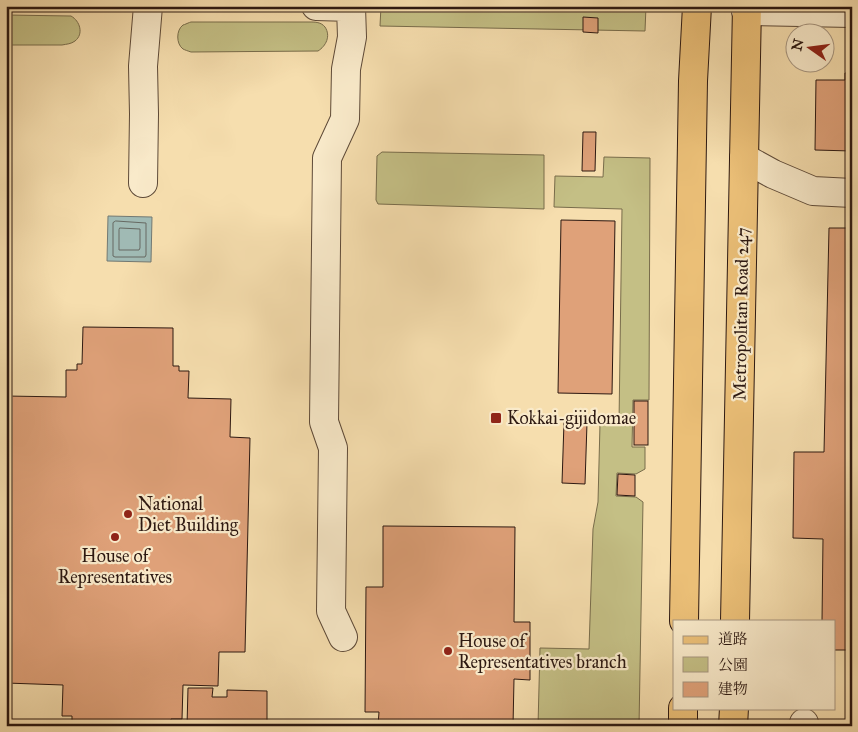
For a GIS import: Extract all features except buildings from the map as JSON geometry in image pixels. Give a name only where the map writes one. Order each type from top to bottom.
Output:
[{"type":"main road","name":"Metropolitan Road 247","points":[[735,620],[746,9]]},
{"type":"main road","points":[[684,620],[695,15]]},
{"type":"main road","points":[[683,710],[683,726]]},
{"type":"main road","points":[[733,726],[734,710]]},
{"type":"street","points":[[142,183],[143,66],[148,6]]},
{"type":"street","points":[[316,6],[351,7],[352,37],[346,70],[345,119],[327,158],[324,422],[333,448],[330,611],[343,637]]},
{"type":"street","points":[[746,9],[852,13]]},
{"type":"street","points":[[744,158],[773,174],[813,191],[852,193]]},
{"type":"green space","points":[[381,6],[646,6],[645,31],[380,26]]},
{"type":"green space","points":[[6,15],[71,16],[79,24],[80,31],[78,38],[69,44],[6,45]]},
{"type":"green space","points":[[191,22],[316,22],[325,27],[328,37],[325,44],[318,51],[191,52],[181,47],[178,37],[181,27]]},
{"type":"green space","points":[[382,152],[544,155],[544,209],[378,204],[376,200],[377,156]]},
{"type":"green space","points":[[604,157],[650,158],[649,400],[633,400],[632,447],[645,447],[645,469],[636,474],[617,473],[616,496],[636,497],[643,502],[639,726],[538,726],[540,648],[589,649],[593,529],[598,502],[600,424],[619,423],[622,209],[554,207],[555,176],[603,177]]},
{"type":"water","points":[[108,216],[152,217],[151,262],[107,261]]},
{"type":"place","name":"Kokkai-gijidomae","points":[[496,418]]},
{"type":"place","name":"National Diet Building","points":[[128,514]]},
{"type":"place","name":"House of Representatives","points":[[115,537]]},
{"type":"place","name":"House of Representatives branch","points":[[448,651]]}]
